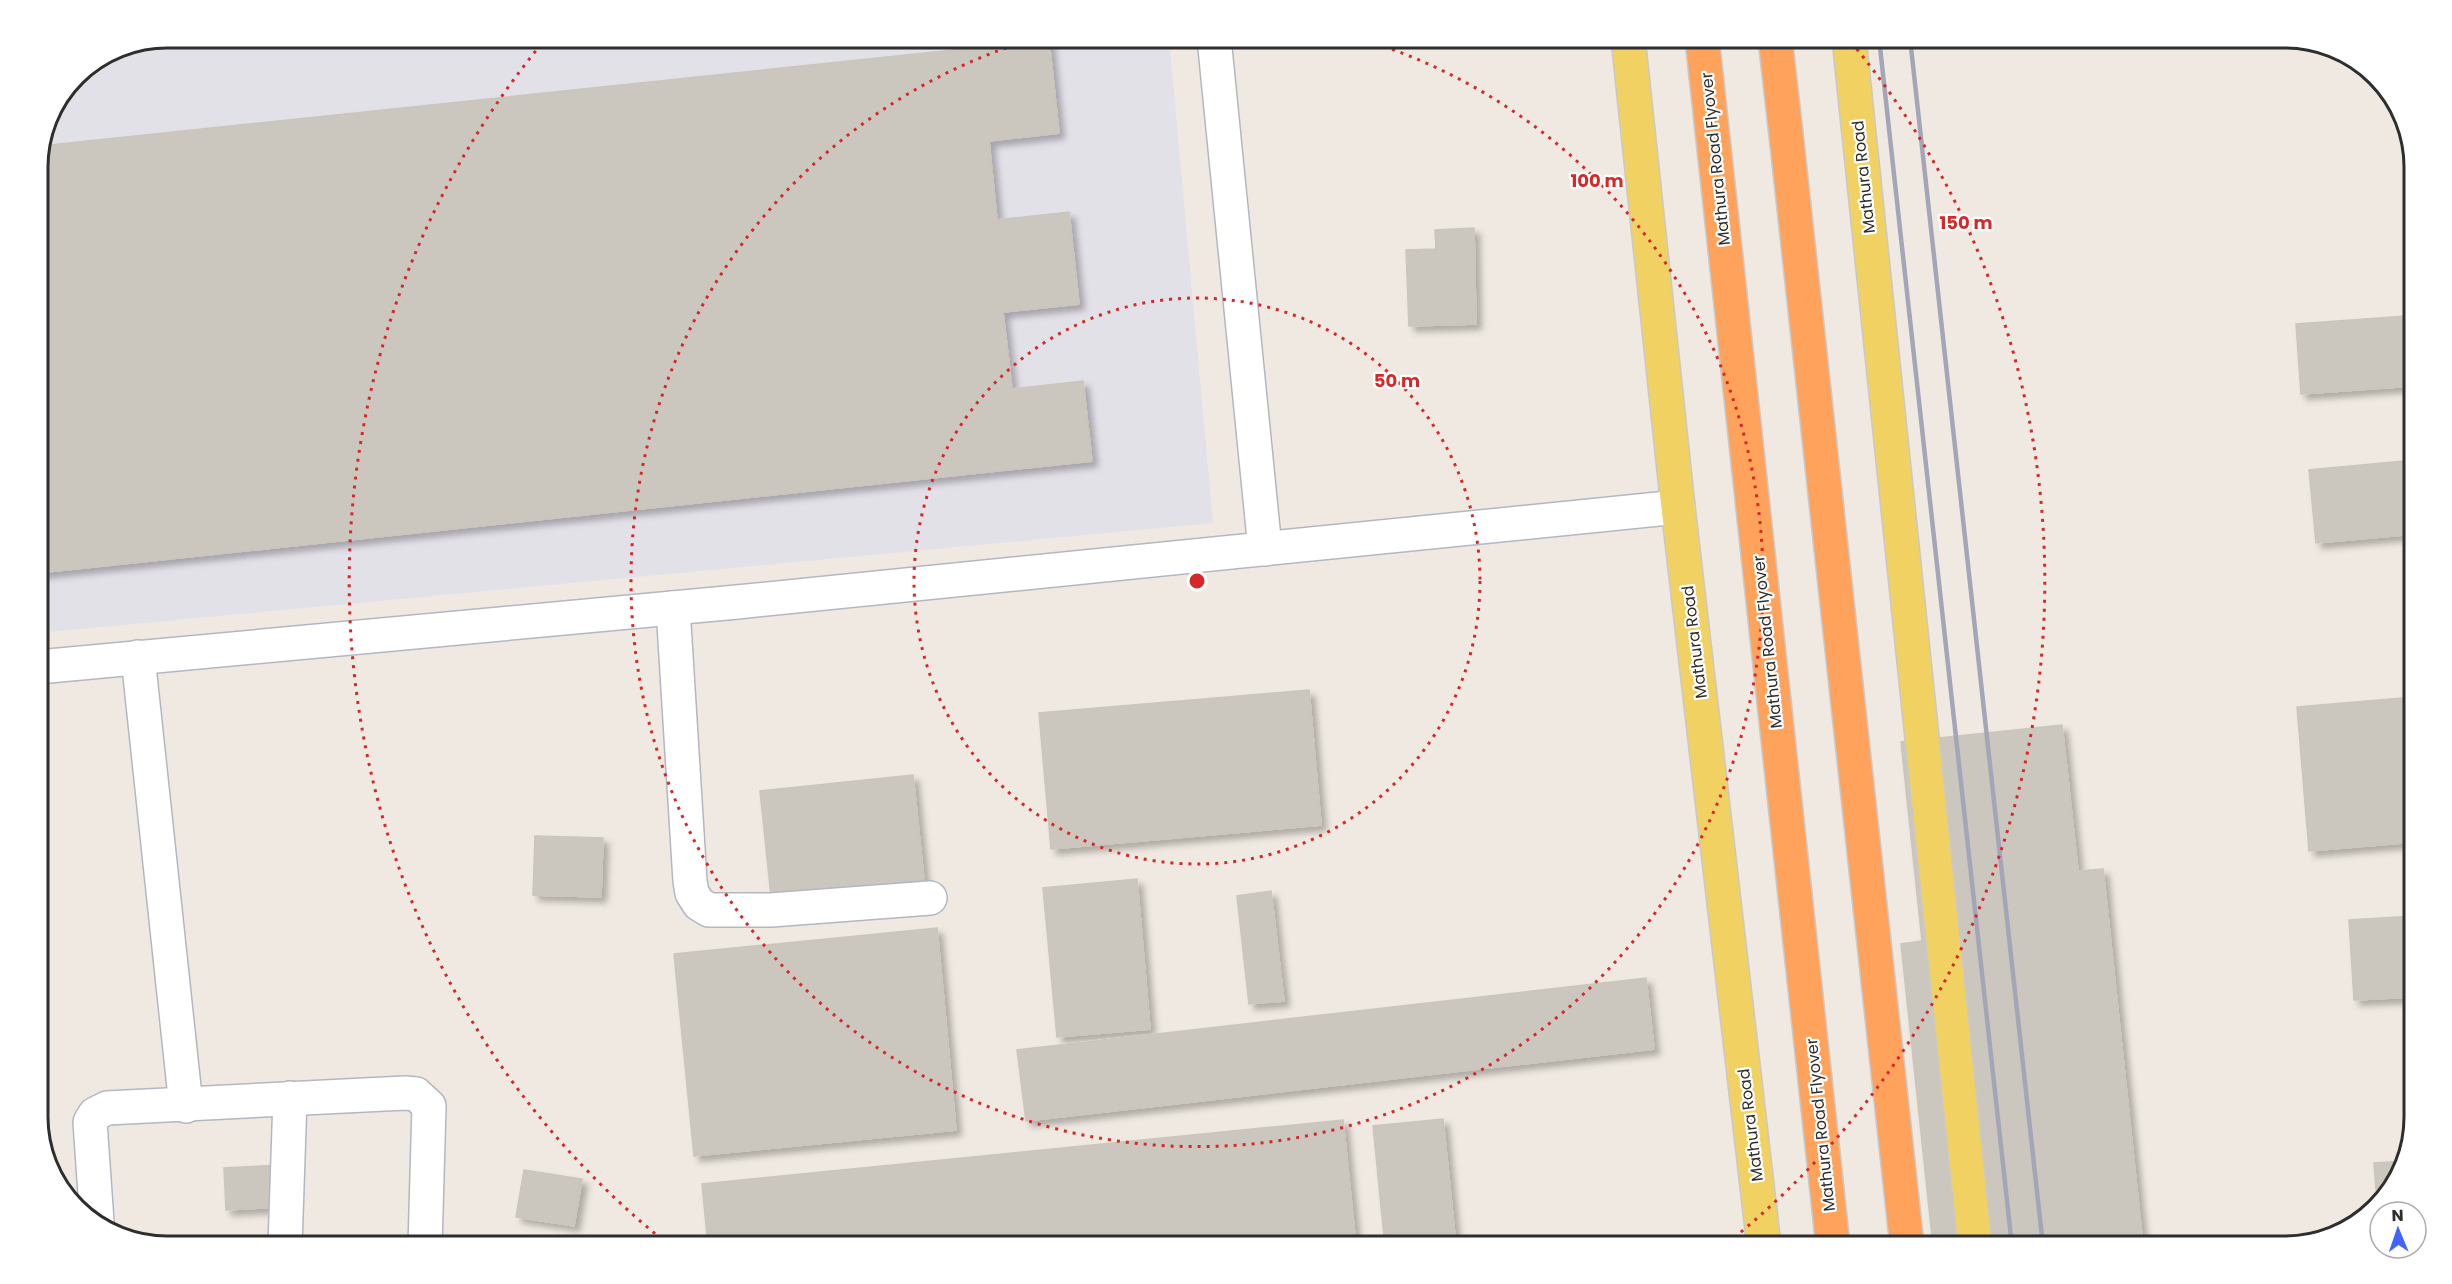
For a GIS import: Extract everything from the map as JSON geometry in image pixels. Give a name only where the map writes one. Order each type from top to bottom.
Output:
[{"type":"highway","name":"Mathura Road Flyover","points":[[1703,48],[1832,1236]]},
{"type":"highway","points":[[1778,48],[1906,1236]]},
{"type":"main road","name":"Mathura Road","points":[[1629,48],[1678,507],[1763,1236]]},
{"type":"main road","name":"Mathura Road","points":[[1850,48],[1974,1236]]},
{"type":"street","points":[[1215,48],[1265,549]]},
{"type":"street","points":[[48,666],[673,608],[1678,507]]},
{"type":"street","points":[[673,608],[690,881],[692,893],[699,904],[709,910],[771,910],[930,898]]},
{"type":"street","points":[[138,657],[186,1106]]},
{"type":"street","points":[[96,1213],[90,1122],[95,1114],[107,1108],[186,1106],[290,1098],[405,1093],[423,1099],[429,1106],[425,1236]]},
{"type":"street","points":[[285,1236],[290,1098]]},
{"type":"shaded area","points":[[1170,48],[1213,523],[48,632],[48,159],[57,121],[68,101],[88,77],[114,60],[151,49]]},
{"type":"building","points":[[973,48],[1050,48],[1059,133],[989,141],[997,220],[1069,212],[1079,304],[1003,312],[1012,389],[1083,381],[1092,461],[48,572],[48,159],[50,145]]},
{"type":"building","points":[[1474,228],[1476,324],[1409,326],[1406,250],[1436,249],[1435,230]]},
{"type":"building","points":[[2404,316],[2404,387],[2301,394],[2296,324]]},
{"type":"building","points":[[2404,461],[2404,535],[2316,543],[2309,470]]},
{"type":"building","points":[[1309,690],[1321,825],[1051,849],[1039,713]]},
{"type":"building","points":[[2404,698],[2404,843],[2309,851],[2297,707]]},
{"type":"building","points":[[2062,725],[2078,871],[2103,869],[2142,1236],[1932,1236],[1901,944],[1922,941],[1901,742]]},
{"type":"building","points":[[913,775],[925,890],[772,906],[760,791]]},
{"type":"building","points":[[535,836],[603,838],[601,897],[533,895]]},
{"type":"building","points":[[1137,879],[1150,1029],[1057,1037],[1043,888]]},
{"type":"building","points":[[1271,891],[1284,1001],[1249,1004],[1237,896]]},
{"type":"building","points":[[2404,917],[2404,998],[2354,1000],[2349,920]]},
{"type":"building","points":[[937,928],[956,1130],[694,1156],[674,954]]},
{"type":"building","points":[[1646,978],[1654,1049],[1026,1121],[1017,1050]]},
{"type":"building","points":[[1443,1119],[1455,1236],[1384,1236],[1373,1126]]},
{"type":"building","points":[[1343,1120],[1355,1236],[707,1236],[702,1184]]},
{"type":"building","points":[[2395,1162],[2392,1170],[2376,1194],[2374,1163]]},
{"type":"building","points":[[279,1165],[280,1207],[226,1210],[224,1168]]},
{"type":"building","points":[[524,1170],[582,1179],[574,1226],[516,1217]]},
{"type":"railway","points":[[1880,48],[2011,1236]]},
{"type":"railway","points":[[1911,48],[2042,1236]]}]
